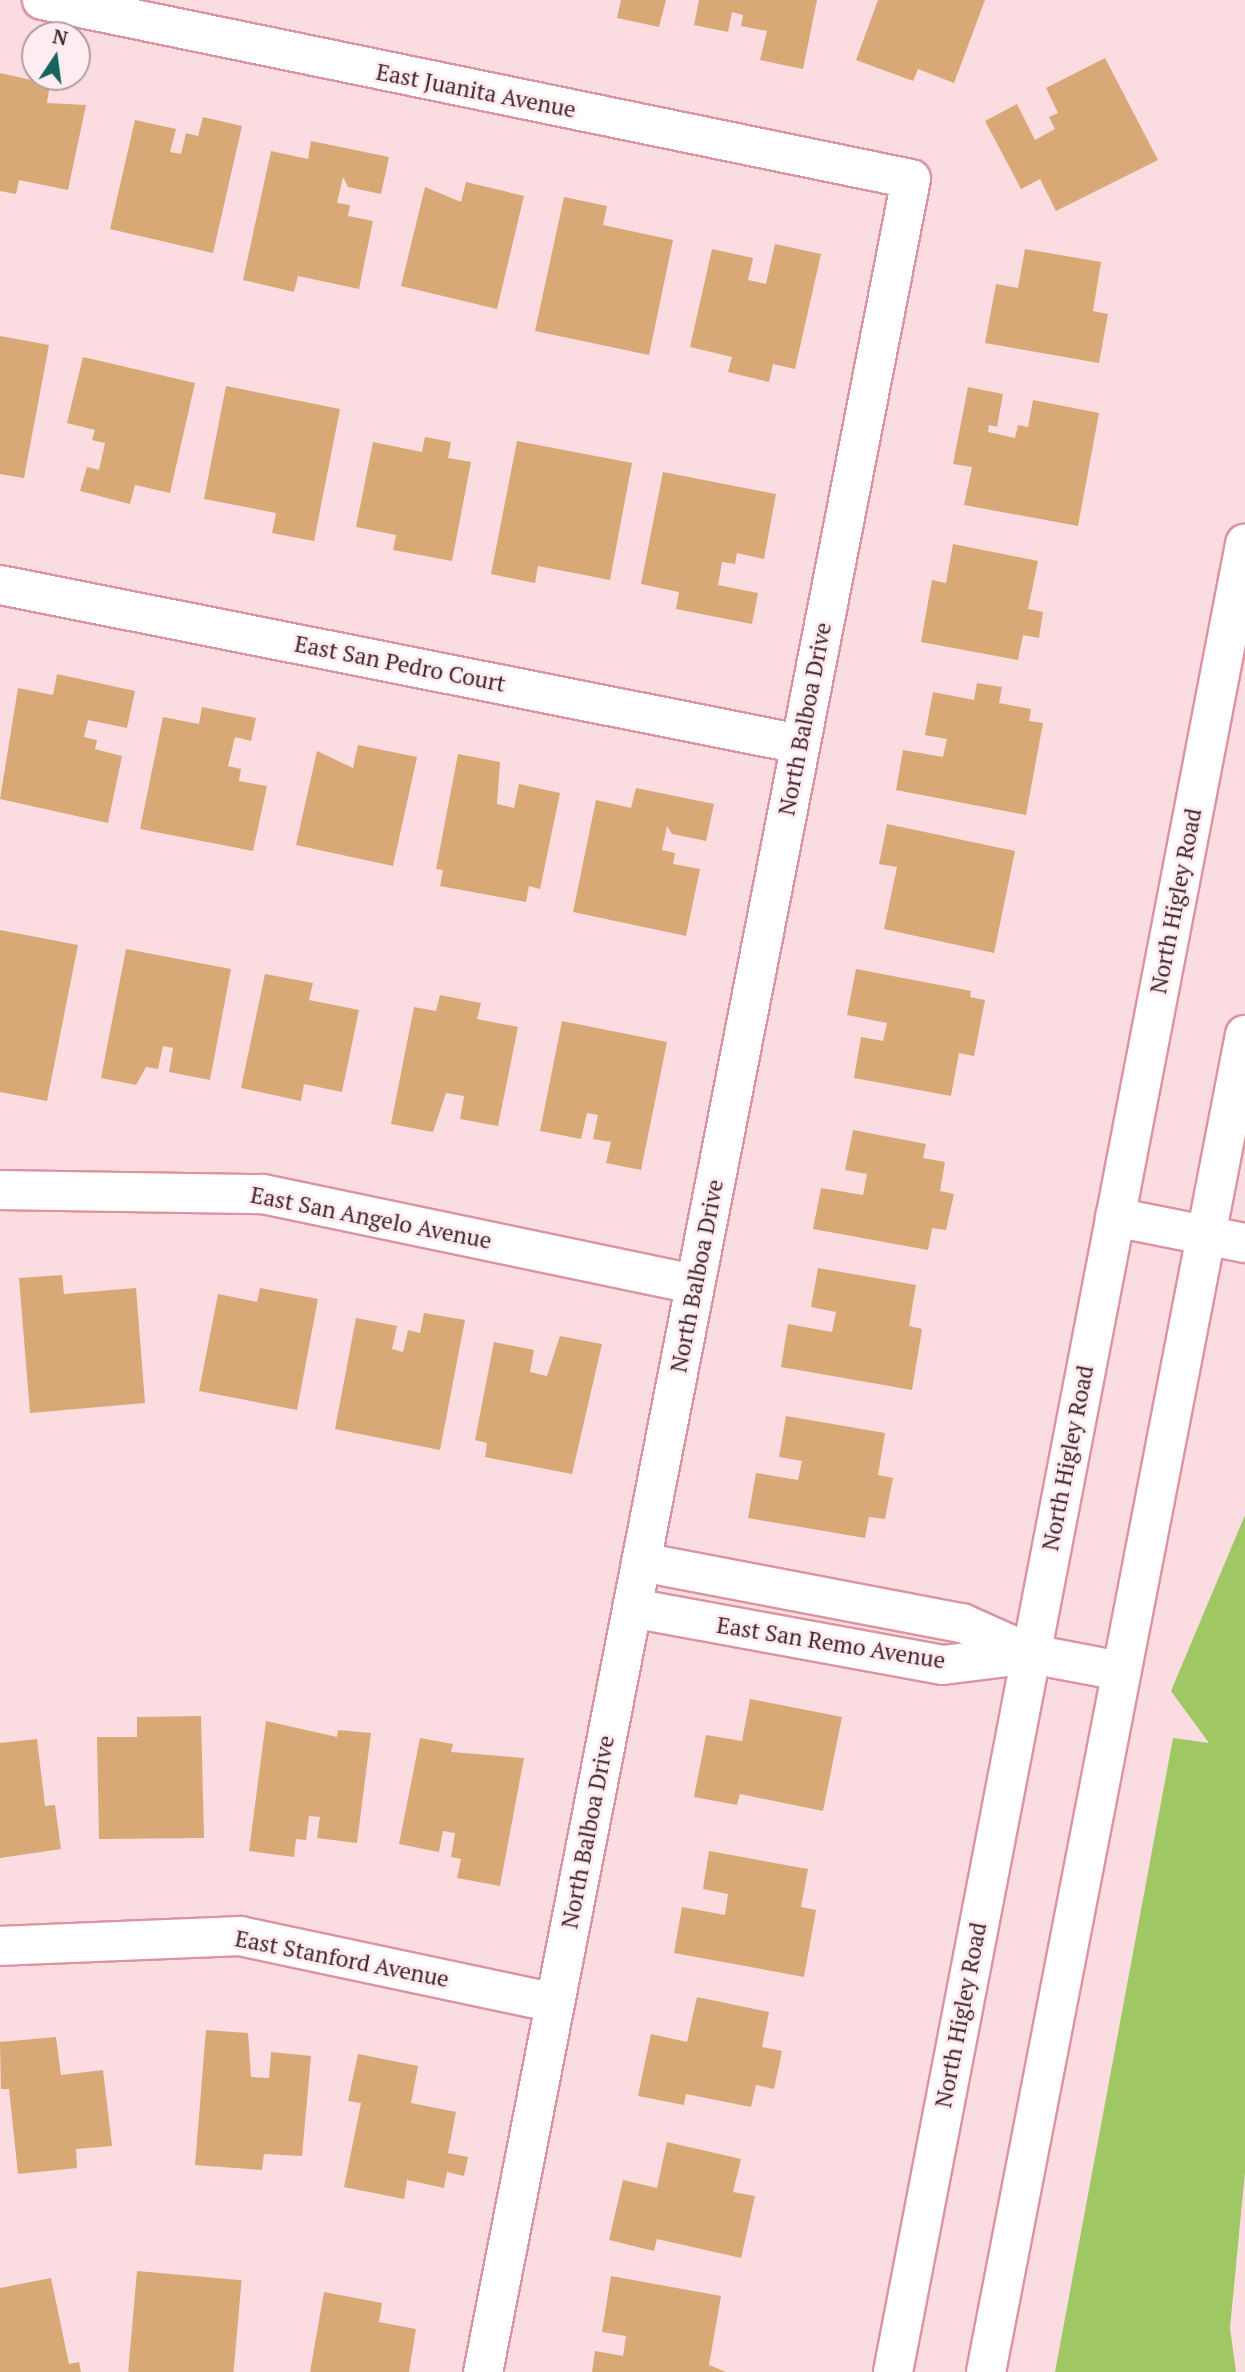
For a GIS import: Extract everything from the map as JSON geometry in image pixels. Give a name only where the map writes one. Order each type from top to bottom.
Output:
[{"type":"street","name":"East Juanita Avenue","points":[[42,0],[138,11],[911,179]]},
{"type":"street","name":"North Balboa Drive","points":[[483,2372],[911,179]]},
{"type":"street","name":"North Higley Road","points":[[893,2372],[1245,544]]},
{"type":"street","name":"East San Pedro Court","points":[[0,585],[800,744]]},
{"type":"street","points":[[986,2372],[1245,1035]]},
{"type":"street","name":"East San Angelo Avenue","points":[[0,1190],[263,1194],[695,1283]]},
{"type":"street","points":[[1115,1217],[1245,1243]]},
{"type":"street","name":"East San Remo Avenue","points":[[641,1562],[962,1623],[1031,1654],[1121,1671]]},
{"type":"street","name":"East San Remo Avenue","points":[[632,1608],[943,1665],[1031,1654]]},
{"type":"street","name":"East Stanford Avenue","points":[[0,1946],[240,1936],[555,2003]]},
{"type":"green space","points":[[1245,1515],[1245,2172],[1230,2328],[1236,2372],[1055,2372],[1173,1738],[1209,1743],[1171,1691]]},
{"type":"building","points":[[621,0],[666,0],[659,27],[617,18]]},
{"type":"building","points":[[699,0],[817,0],[803,69],[760,60],[767,31],[741,26],[743,15],[732,12],[728,32],[694,25]]},
{"type":"building","points":[[878,0],[985,0],[954,83],[918,69],[913,81],[856,60]]},
{"type":"building","points":[[1105,58],[1158,160],[1056,211],[1040,179],[1021,189],[985,121],[1017,104],[1035,140],[1055,129],[1049,117],[1058,113],[1046,88]]},
{"type":"building","points":[[0,73],[21,78],[21,91],[49,91],[47,103],[86,105],[68,190],[19,180],[16,194],[0,191]]},
{"type":"building","points":[[203,117],[242,126],[213,253],[110,229],[135,120],[176,129],[170,152],[181,154],[186,133],[198,136]]},
{"type":"building","points":[[311,141],[389,157],[381,194],[348,187],[343,177],[337,203],[350,205],[348,216],[373,221],[359,289],[298,276],[294,292],[243,280],[271,151],[308,159]]},
{"type":"building","points":[[466,182],[524,196],[497,309],[401,286],[425,187],[461,202]]},
{"type":"building","points":[[564,197],[607,206],[603,225],[673,240],[649,355],[535,331]]},
{"type":"building","points":[[775,244],[821,254],[795,369],[773,364],[769,382],[728,372],[732,357],[690,347],[712,249],[753,258],[748,280],[766,284]]},
{"type":"building","points":[[1025,249],[1101,262],[1093,311],[1108,314],[1099,363],[985,343],[996,284],[1018,288]]},
{"type":"building","points":[[0,336],[49,345],[24,478],[0,474]]},
{"type":"building","points":[[83,357],[195,383],[170,493],[135,485],[130,504],[80,491],[87,467],[99,470],[105,443],[92,440],[95,430],[67,423]]},
{"type":"building","points":[[226,386],[340,409],[314,541],[272,533],[276,513],[204,499]]},
{"type":"building","points":[[968,387],[1003,394],[997,427],[989,425],[988,432],[1015,438],[1018,425],[1028,427],[1033,400],[1099,413],[1078,526],[964,505],[972,467],[953,464]]},
{"type":"building","points":[[425,437],[451,442],[448,458],[471,462],[452,561],[393,550],[396,535],[356,527],[373,442],[422,452]]},
{"type":"building","points":[[517,441],[632,463],[610,580],[538,566],[535,583],[491,574]]},
{"type":"building","points":[[663,472],[776,494],[764,559],[737,553],[735,564],[722,562],[718,585],[758,593],[752,624],[676,609],[679,592],[641,584]]},
{"type":"building","points":[[953,544],[1038,561],[1028,609],[1043,612],[1039,638],[1023,635],[1018,660],[921,642],[932,580],[946,583]]},
{"type":"building","points":[[57,674],[135,691],[127,728],[88,720],[84,737],[97,740],[95,749],[122,756],[108,823],[0,799],[18,688],[53,695]]},
{"type":"building","points":[[977,683],[1002,687],[999,703],[1031,709],[1029,721],[1043,723],[1026,815],[896,790],[903,750],[943,757],[947,739],[925,735],[933,692],[974,700]]},
{"type":"building","points":[[202,707],[256,718],[251,741],[235,737],[228,766],[241,769],[239,781],[267,786],[253,851],[140,829],[163,717],[199,724]]},
{"type":"building","points":[[358,745],[417,757],[393,866],[296,845],[317,751],[353,768]]},
{"type":"building","points":[[458,754],[500,762],[497,804],[514,808],[519,784],[560,793],[540,889],[529,886],[526,902],[440,886],[443,870],[436,869]]},
{"type":"building","points":[[636,788],[714,804],[706,841],[672,834],[667,826],[662,850],[675,853],[673,864],[700,869],[686,936],[573,912],[596,800],[631,808]]},
{"type":"building","points":[[887,824],[1015,851],[994,953],[884,929],[897,867],[879,864]]},
{"type":"building","points":[[0,930],[78,945],[47,1101],[0,1092]]},
{"type":"building","points":[[126,949],[231,969],[210,1080],[169,1072],[173,1048],[163,1046],[158,1069],[146,1067],[136,1085],[101,1078]]},
{"type":"building","points":[[856,969],[971,991],[970,997],[985,1000],[974,1056],[959,1053],[951,1096],[854,1078],[861,1037],[883,1041],[887,1023],[847,1015]]},
{"type":"building","points":[[265,974],[313,983],[309,1000],[359,1010],[342,1092],[304,1084],[301,1101],[241,1088]]},
{"type":"building","points":[[440,995],[481,1003],[477,1019],[518,1027],[498,1126],[460,1119],[464,1096],[446,1093],[433,1132],[391,1124],[414,1007],[436,1011]]},
{"type":"building","points":[[562,1021],[667,1042],[641,1170],[606,1163],[611,1142],[593,1139],[598,1115],[587,1113],[581,1139],[540,1131]]},
{"type":"building","points":[[853,1130],[926,1144],[923,1158],[945,1162],[940,1191],[954,1194],[946,1230],[932,1228],[928,1250],[813,1229],[821,1188],[863,1195],[867,1174],[845,1170]]},
{"type":"building","points":[[818,1268],[916,1285],[909,1326],[922,1329],[912,1390],[781,1367],[788,1324],[832,1332],[836,1312],[811,1307]]},
{"type":"building","points":[[62,1275],[64,1294],[136,1288],[145,1403],[30,1413],[19,1278]]},
{"type":"building","points":[[260,1288],[318,1299],[297,1410],[199,1391],[218,1294],[257,1302]]},
{"type":"building","points":[[424,1313],[465,1320],[440,1450],[335,1429],[356,1318],[397,1326],[392,1349],[403,1352],[408,1330],[420,1333]]},
{"type":"building","points":[[560,1336],[602,1344],[572,1474],[485,1457],[487,1443],[475,1440],[494,1342],[534,1350],[530,1372],[547,1376]]},
{"type":"building","points":[[786,1416],[885,1433],[878,1475],[893,1478],[885,1519],[869,1517],[865,1538],[748,1518],[756,1473],[798,1480],[802,1461],[779,1457]]},
{"type":"building","points":[[750,1699],[842,1717],[823,1811],[740,1794],[737,1805],[694,1797],[706,1735],[742,1741]]},
{"type":"building","points":[[201,1716],[204,1838],[99,1839],[97,1737],[137,1737],[137,1717]]},
{"type":"building","points":[[266,1721],[337,1737],[338,1730],[371,1733],[357,1843],[317,1838],[320,1817],[309,1816],[306,1840],[296,1839],[294,1857],[249,1851]]},
{"type":"building","points":[[420,1738],[453,1744],[451,1752],[524,1758],[500,1886],[457,1878],[461,1859],[451,1857],[455,1833],[443,1831],[439,1852],[399,1844]]},
{"type":"building","points":[[37,1739],[45,1806],[55,1805],[61,1849],[0,1858],[0,1743]]},
{"type":"building","points":[[709,1851],[808,1869],[801,1907],[816,1910],[804,1977],[674,1953],[682,1907],[725,1915],[728,1894],[703,1889]]},
{"type":"building","points":[[697,1997],[769,2012],[762,2047],[782,2051],[774,2089],[756,2085],[751,2107],[686,2094],[684,2105],[638,2096],[651,2034],[687,2042]]},
{"type":"building","points":[[206,2030],[248,2033],[251,2077],[269,2078],[271,2052],[311,2056],[302,2156],[264,2154],[262,2170],[195,2165]]},
{"type":"building","points":[[56,2037],[61,2075],[103,2070],[112,2146],[76,2149],[77,2168],[18,2174],[9,2089],[1,2089],[0,2042]]},
{"type":"building","points":[[358,2054],[418,2066],[411,2103],[456,2112],[448,2153],[468,2157],[464,2176],[447,2172],[444,2188],[407,2180],[404,2199],[344,2187],[361,2103],[348,2101]]},
{"type":"building","points":[[667,2142],[741,2159],[733,2192],[755,2196],[741,2258],[657,2239],[654,2251],[609,2240],[623,2180],[657,2188]]},
{"type":"building","points":[[137,2271],[242,2280],[234,2372],[128,2372]]},
{"type":"building","points":[[611,2276],[721,2296],[709,2365],[726,2372],[592,2372],[595,2351],[623,2356],[626,2336],[602,2332]]},
{"type":"building","points":[[51,2278],[69,2364],[79,2362],[81,2372],[0,2372],[0,2288]]},
{"type":"building","points":[[324,2292],[382,2303],[379,2322],[416,2329],[409,2372],[310,2372]]}]
